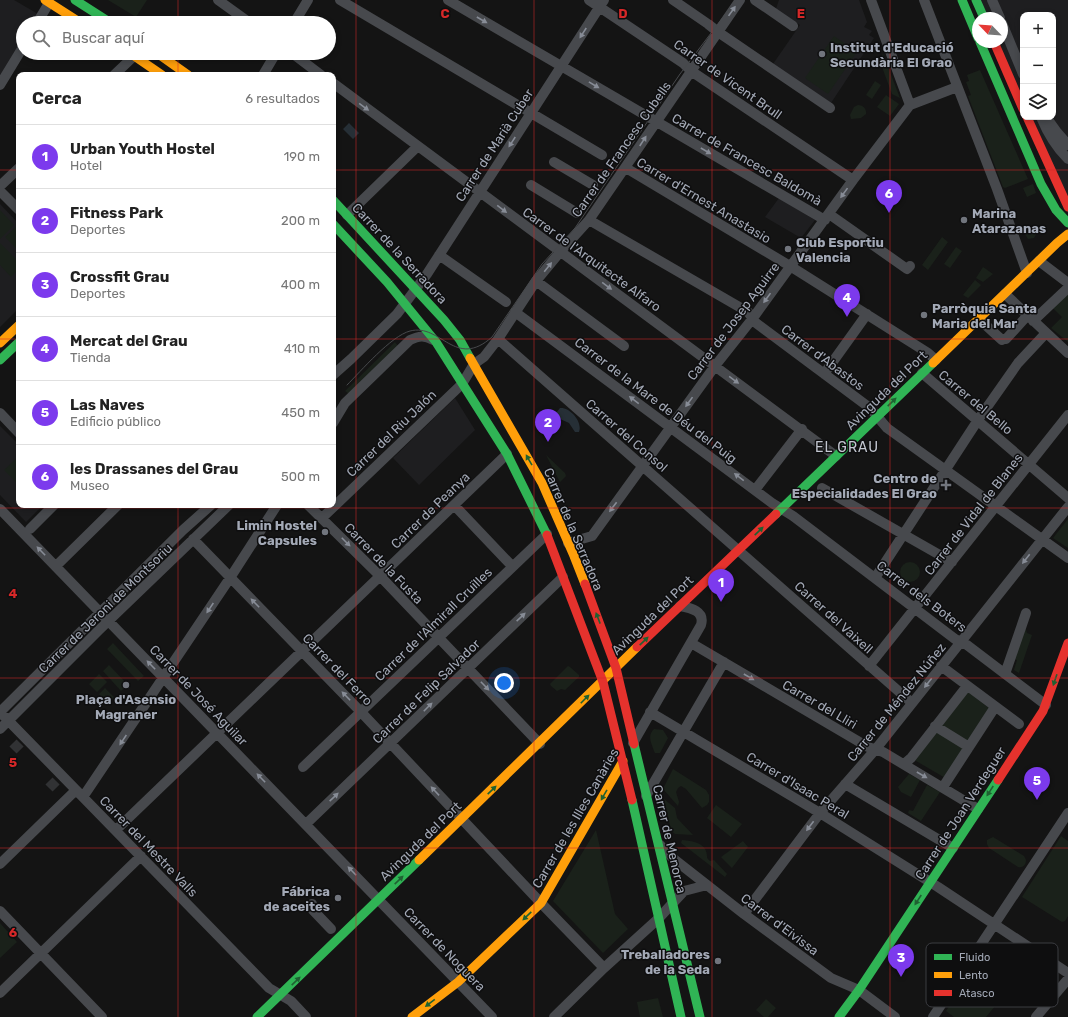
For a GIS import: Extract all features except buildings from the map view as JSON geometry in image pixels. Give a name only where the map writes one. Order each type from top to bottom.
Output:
[{"type":"main road","points":[[75,0],[86,3],[102,16]]},
{"type":"main road","points":[[962,0],[972,24]]},
{"type":"main road","points":[[976,0],[981,12]]},
{"type":"main road","points":[[47,1],[70,16]]},
{"type":"main road","points":[[983,48],[1041,184],[1050,200],[1068,223]]},
{"type":"main road","points":[[997,48],[1020,102]]},
{"type":"main road","points":[[141,60],[158,72]]},
{"type":"main road","points":[[167,60],[184,72]]},
{"type":"main road","points":[[1028,120],[1068,207]]},
{"type":"main road","name":"Carrer de la Serradora","points":[[336,203],[444,320],[460,340],[542,482],[568,543],[616,668]]},
{"type":"main road","name":"Carrer de la Serradora","points":[[336,227],[387,282],[436,342],[507,454],[546,534],[564,577],[603,682]]},
{"type":"main road","name":"Avinguda del Port","points":[[257,1017],[540,744],[680,606],[1067,234]]},
{"type":"main road","points":[[0,343],[16,328]]},
{"type":"main road","points":[[0,360],[16,345]]},
{"type":"main road","name":"Carrer de Joan Verdeguer","points":[[839,1017],[859,990],[1040,716],[1046,705],[1068,643]]},
{"type":"main road","name":"Carrer de Menorca","points":[[616,668],[656,840],[700,1017]]},
{"type":"main road","points":[[603,682],[623,761],[681,1017]]},
{"type":"main road","name":"Carrer de les Illes Canàries","points":[[412,1017],[458,982],[541,903],[623,761]]},
{"type":"street","points":[[218,0],[240,16]]},
{"type":"street","points":[[298,16],[308,0]]},
{"type":"street","points":[[340,0],[602,154]]},
{"type":"street","name":"Carrer de Francesc Baldomà","points":[[448,0],[656,122],[827,217],[907,269],[910,266]]},
{"type":"street","name":"Carrer de Vicent Brull","points":[[589,0],[602,4],[683,63],[691,71],[853,180]]},
{"type":"street","points":[[673,0],[830,108]]},
{"type":"street","name":"Carrer de Francesc Cubells","points":[[474,364],[484,357],[498,339],[536,281],[589,220],[740,0]]},
{"type":"street","points":[[755,0],[793,26]]},
{"type":"street","points":[[871,0],[910,105],[957,87]]},
{"type":"street","points":[[924,0],[997,189],[1027,273]]},
{"type":"street","points":[[992,0],[997,12]]},
{"type":"street","points":[[40,16],[47,1]]},
{"type":"street","name":"Carrer de Marià Cuber","points":[[406,304],[602,4]]},
{"type":"street","points":[[1008,38],[1020,67]]},
{"type":"street","points":[[0,85],[16,59]]},
{"type":"street","points":[[117,72],[127,60]]},
{"type":"street","points":[[265,72],[272,60]]},
{"type":"street","points":[[301,60],[316,72]]},
{"type":"street","name":"Carrer de l'Arquitecte Alfaro","points":[[336,86],[802,429],[836,456]]},
{"type":"street","name":"Carrer de Josep Aguirre","points":[[568,543],[592,536],[715,366],[753,318],[853,180],[910,105]]},
{"type":"street","points":[[1042,120],[1048,134],[1068,159]]},
{"type":"street","points":[[1048,120],[1068,145]]},
{"type":"street","points":[[347,215],[418,146]]},
{"type":"street","points":[[554,162],[593,185]]},
{"type":"street","name":"Carrer d'Ernest Anastasio","points":[[626,168],[790,266],[928,353],[936,360]]},
{"type":"street","points":[[0,186],[16,171]]},
{"type":"street","points":[[531,185],[577,212]]},
{"type":"street","points":[[0,191],[16,207]]},
{"type":"street","name":"Carrer d'Abastos","points":[[589,220],[748,312],[756,323],[870,408],[887,428],[1068,558]]},
{"type":"street","points":[[439,255],[506,302]]},
{"type":"street","points":[[1039,261],[1068,284]]},
{"type":"street","points":[[536,281],[624,346]]},
{"type":"street","points":[[979,319],[1004,340],[1068,288]]},
{"type":"street","points":[[1005,294],[1068,353]]},
{"type":"street","points":[[336,369],[406,304]]},
{"type":"street","name":"Carrer de la Mare de Déu del Puig","points":[[515,312],[781,509]]},
{"type":"street","points":[[824,374],[867,314]]},
{"type":"street","points":[[875,578],[978,420],[1018,363],[1046,333]]},
{"type":"street","points":[[336,418],[345,404],[410,340],[418,336],[425,336],[436,342]]},
{"type":"street","name":"Carrer del Consol","points":[[498,339],[644,466],[730,544],[739,550]]},
{"type":"street","name":"Carrer del Riu Jalón","points":[[336,505],[462,384],[474,364]]},
{"type":"street","name":"Carrer del Bello","points":[[922,373],[1068,498]]},
{"type":"street","points":[[0,413],[16,430]]},
{"type":"street","name":"Carrer de Vidal de Blanes","points":[[869,666],[1068,415]]},
{"type":"street","points":[[755,490],[802,429]]},
{"type":"street","name":"Carrer de Peanya","points":[[116,830],[507,454]]},
{"type":"street","points":[[822,488],[952,562]]},
{"type":"street","points":[[454,505],[512,566]]},
{"type":"street","name":"Carrer de Méndez Núñez","points":[[744,914],[820,813],[875,750],[1068,506]]},
{"type":"street","points":[[30,529],[51,508]]},
{"type":"street","points":[[56,566],[115,508]]},
{"type":"street","name":"Carrer de Jeroni de Montsoriu","points":[[0,712],[183,530],[208,508]]},
{"type":"street","name":"Carrer de Jeroni de Montsoriu","points":[[0,729],[226,508]]},
{"type":"street","points":[[0,864],[80,794],[164,678],[275,508]]},
{"type":"street","name":"Carrer de la Fusta","points":[[311,508],[380,576],[540,744]]},
{"type":"street","name":"Carrer del Riu Jalón","points":[[322,518],[332,508]]},
{"type":"street","name":"Carrer de José Aguilar","points":[[0,509],[379,899]]},
{"type":"street","name":"Carrer dels Boters","points":[[781,509],[793,516],[1046,705]]},
{"type":"street","name":"Carrer de l'Almirall Cruïlles","points":[[303,768],[546,534]]},
{"type":"street","name":"Carrer del Ferro","points":[[193,539],[361,712],[604,968]]},
{"type":"street","name":"Carrer del Vaixell","points":[[739,550],[912,703]]},
{"type":"street","name":"Carrer de Felip Salvador","points":[[306,824],[391,744],[467,668],[564,577]]},
{"type":"street","name":"Carrer de les Illes Canàries","points":[[623,761],[701,625],[702,620],[700,614],[695,609],[680,606]]},
{"type":"street","points":[[1005,674],[1026,613]]},
{"type":"street","name":"Carrer del Lliri","points":[[691,643],[868,747],[883,752],[904,764],[978,809]]},
{"type":"street","points":[[646,796],[724,662]]},
{"type":"street","points":[[941,666],[1019,724]]},
{"type":"street","points":[[904,764],[966,686]]},
{"type":"street","points":[[943,787],[995,707]]},
{"type":"street","name":"Carrer del Mestre Valls","points":[[0,712],[270,988],[291,1001],[306,1017]]},
{"type":"street","name":"Carrer d'Isaac Peral","points":[[650,712],[820,813],[1023,943]]},
{"type":"street","points":[[935,726],[969,747]]},
{"type":"street","points":[[845,784],[952,848]]},
{"type":"street","points":[[982,943],[1068,813]]},
{"type":"street","name":"Carrer d'Eivissa","points":[[656,840],[675,860],[744,914],[831,978],[859,990],[895,1017]]},
{"type":"street","points":[[0,993],[141,856]]},
{"type":"street","points":[[554,1017],[604,968],[658,919],[684,892],[707,885]]},
{"type":"street","name":"Carrer de Noguera","points":[[379,899],[492,1017]]},
{"type":"street","points":[[312,904],[310,907],[331,929]]},
{"type":"street","points":[[0,911],[102,1017]]},
{"type":"street","name":"Carrer d'Isaac Peral","points":[[1058,966],[1068,973]]},
{"type":"street","points":[[1058,991],[1068,979]]},
{"type":"street","points":[[933,1017],[940,1007]]},
{"type":"street","points":[[1036,1017],[1044,1007]]},
{"type":"shaded area","points":[[0,0],[14,0],[38,14],[37,16],[16,16],[16,51],[0,78]]},
{"type":"shaded area","points":[[108,0],[147,0],[137,16]]},
{"type":"shaded area","name":"Institut d'Educació Secundària El Grao","points":[[779,0],[859,0],[867,22],[864,27],[872,31],[869,35],[874,38],[831,103],[773,64],[800,25],[776,9]]},
{"type":"shaded area","points":[[977,0],[1068,0],[1068,214],[1028,120],[1056,120],[1056,12],[1020,12],[1020,100],[998,48],[1008,48],[1008,12],[982,12]]},
{"type":"shaded area","points":[[834,36],[857,52],[828,94],[805,78]]},
{"type":"shaded area","points":[[883,54],[900,98],[892,94],[879,59]]},
{"type":"shaded area","points":[[980,70],[1028,179],[1005,188],[1003,187],[968,96],[971,95],[966,82],[969,81],[967,75]]},
{"type":"shaded area","points":[[875,81],[881,85],[872,99],[866,95]]},
{"type":"shaded area","points":[[886,95],[899,104],[890,116],[877,107]]},
{"type":"shaded area","points":[[858,105],[862,106],[866,110],[866,114],[861,118],[851,119],[850,115],[854,107]]},
{"type":"shaded area","points":[[349,123],[359,133],[353,139],[343,129]]},
{"type":"shaded area","points":[[1033,184],[1036,193],[1027,197],[1023,188]]},
{"type":"shaded area","points":[[779,198],[815,220],[801,238],[765,217]]},
{"type":"shaded area","points":[[0,204],[16,221],[16,311],[0,327]]},
{"type":"shaded area","points":[[0,210],[14,225],[0,239]]},
{"type":"shaded area","points":[[1037,225],[1039,229],[1034,238],[1028,239],[1023,231]]},
{"type":"shaded area","points":[[16,227],[16,248],[5,237]]},
{"type":"shaded area","points":[[942,237],[948,242],[928,270],[922,265]]},
{"type":"shaded area","points":[[0,243],[16,259],[16,272],[11,277],[0,265]]},
{"type":"shaded area","points":[[956,247],[962,251],[950,268],[944,264]]},
{"type":"shaded area","points":[[983,267],[993,274],[983,282],[976,278]]},
{"type":"shaded area","points":[[975,280],[981,285],[968,298],[963,295]]},
{"type":"shaded area","points":[[1068,292],[1068,342],[1051,328],[1062,317],[1052,307]]},
{"type":"shaded area","points":[[395,342],[398,346],[349,394],[345,391]]},
{"type":"shaded area","points":[[455,398],[475,430],[419,485],[393,458]]},
{"type":"shaded area","points":[[560,408],[568,410],[575,416],[580,428],[579,432],[575,432],[569,423],[558,418],[556,413]]},
{"type":"shaded area","points":[[0,426],[16,442],[16,508],[40,508],[26,522],[0,495]]},
{"type":"shaded area","points":[[546,455],[565,473],[566,476],[560,482]]},
{"type":"shaded area","points":[[16,459],[16,482],[4,470]]},
{"type":"shaded area","points":[[1068,519],[1068,548],[1053,538]]},
{"type":"shaded area","points":[[910,562],[917,565],[920,572],[917,579],[910,582],[903,579],[900,572],[903,565]]},
{"type":"shaded area","points":[[1025,626],[1027,633],[1032,635],[1019,673],[1014,670],[1017,660],[1013,659]]},
{"type":"shaded area","points":[[113,643],[144,676],[138,681],[107,649]]},
{"type":"shaded area","points":[[109,665],[128,685],[121,691],[103,671]]},
{"type":"shaded area","points":[[568,666],[579,675],[579,677],[565,690],[561,689],[557,691],[550,684]]},
{"type":"shaded area","points":[[99,674],[107,682],[97,692],[89,684]]},
{"type":"shaded area","points":[[105,688],[114,697],[108,703],[99,694]]},
{"type":"shaded area","points":[[964,689],[993,711],[947,779],[911,758]]},
{"type":"shaded area","points":[[654,729],[663,730],[668,738],[660,753],[655,753],[651,742],[650,737]]},
{"type":"shaded area","points":[[673,769],[706,790],[709,795],[709,802],[707,805],[702,808],[686,789],[681,786],[676,792],[679,802],[678,806],[663,789]]},
{"type":"shaded area","points":[[909,774],[920,780],[911,797],[901,792],[898,787]]},
{"type":"shaded area","points":[[927,785],[940,792],[921,821],[908,813],[909,810],[913,811]]},
{"type":"shaded area","points":[[664,799],[675,808],[677,818],[693,835],[675,834],[671,830]]},
{"type":"shaded area","points":[[716,805],[742,824],[731,837],[707,818]]},
{"type":"shaded area","points":[[596,830],[615,914],[628,929],[603,953],[553,901]]},
{"type":"shaded area","points":[[1061,836],[1068,841],[1068,916],[1065,921],[1062,922],[1022,897]]},
{"type":"shaded area","points":[[993,837],[1024,856],[1026,860],[1024,866],[1018,867],[989,848],[987,840]]},
{"type":"shaded area","points":[[682,840],[695,842],[702,846],[707,853],[707,858],[710,861],[714,860],[727,874],[725,877],[681,843]]},
{"type":"shaded area","points":[[743,841],[748,847],[732,868],[721,857]]},
{"type":"shaded area","points":[[0,923],[17,942],[0,958]]},
{"type":"shaded area","points":[[658,998],[663,1017],[640,1017],[637,1002]]},
{"type":"shaded area","points":[[766,999],[776,1008],[768,1017],[764,1017],[756,1010]]},
{"type":"shaded area","points":[[949,1007],[994,1007],[986,1017],[954,1017],[946,1011]]},
{"type":"tunnel","points":[[13,750],[25,738]]},
{"type":"tunnel","points":[[49,788],[62,775]]},
{"type":"tram line","points":[[347,385],[385,347],[402,334],[410,331],[421,330],[431,333],[458,347],[468,349],[479,346],[492,337],[542,264],[575,228],[680,74],[736,0]]},
{"type":"traffic: fast","points":[[75,0],[100,16]]},
{"type":"traffic: fast","points":[[962,0],[972,24]]},
{"type":"traffic: fast","points":[[976,0],[981,12]]},
{"type":"traffic: fast","points":[[983,48],[1041,184],[1056,210],[1068,223]]},
{"type":"traffic: fast","points":[[336,203],[444,320],[460,340],[470,358]]},
{"type":"traffic: fast","points":[[336,227],[387,282],[436,342],[507,454],[547,535]]},
{"type":"traffic: fast","points":[[0,360],[16,345]]},
{"type":"traffic: fast","points":[[776,514],[933,363]]},
{"type":"traffic: fast","points":[[634,744],[700,1017]]},
{"type":"traffic: fast","points":[[839,1017],[859,990],[998,780]]},
{"type":"traffic: fast","points":[[632,800],[681,1017]]},
{"type":"traffic: fast","points":[[257,1017],[419,860]]},
{"type":"traffic: slow","points":[[45,0],[70,16]]},
{"type":"traffic: slow","points":[[140,60],[158,72]]},
{"type":"traffic: slow","points":[[167,60],[184,72]]},
{"type":"traffic: slow","points":[[933,363],[1068,234]]},
{"type":"traffic: slow","points":[[0,343],[16,328]]},
{"type":"traffic: slow","points":[[470,358],[542,483],[585,584]]},
{"type":"traffic: slow","points":[[419,860],[637,647]]},
{"type":"traffic: slow","points":[[412,1017],[458,982],[541,903],[623,761]]},
{"type":"traffic: jam","points":[[997,48],[1020,102]]},
{"type":"traffic: jam","points":[[1028,120],[1068,207]]},
{"type":"traffic: jam","points":[[637,647],[776,514]]},
{"type":"traffic: jam","points":[[547,535],[603,682],[632,800]]},
{"type":"traffic: jam","points":[[585,584],[616,668],[634,744]]},
{"type":"traffic: jam","points":[[998,780],[1043,711],[1068,643]]},
{"type":"place","name":"Institut d'Educació Secundària El Grao","points":[[822,54]]},
{"type":"place","name":"les Drassanes del Grau","points":[[889,213]]},
{"type":"place","name":"Marina Atarazanas","points":[[964,220]]},
{"type":"place","name":"Club Esportiu Valencia","points":[[788,249]]},
{"type":"place","name":"Parròquia Santa Maria del Mar","points":[[924,315]]},
{"type":"place","name":"Mercat del Grau","points":[[847,317]]},
{"type":"place","name":"Fitness Park","points":[[548,442]]},
{"type":"place","name":"Centro de Especialidades El Grao","points":[[946,485]]},
{"type":"place","name":"Limin Hostel Capsules","points":[[325,532]]},
{"type":"place","name":"Urban Youth Hostel","points":[[721,602]]},
{"type":"place","name":"Plaça d'Asensio Magraner","points":[[126,685]]},
{"type":"place","name":"Las Naves","points":[[1037,800]]},
{"type":"place","name":"Fábrica de aceites","points":[[338,898]]},
{"type":"place","name":"Treballadores de la Seda","points":[[718,961]]},
{"type":"place","name":"Crossfit Grau","points":[[901,977]]},
{"type":"district","name":"EL GRAU","points":[[847,447]]}]
